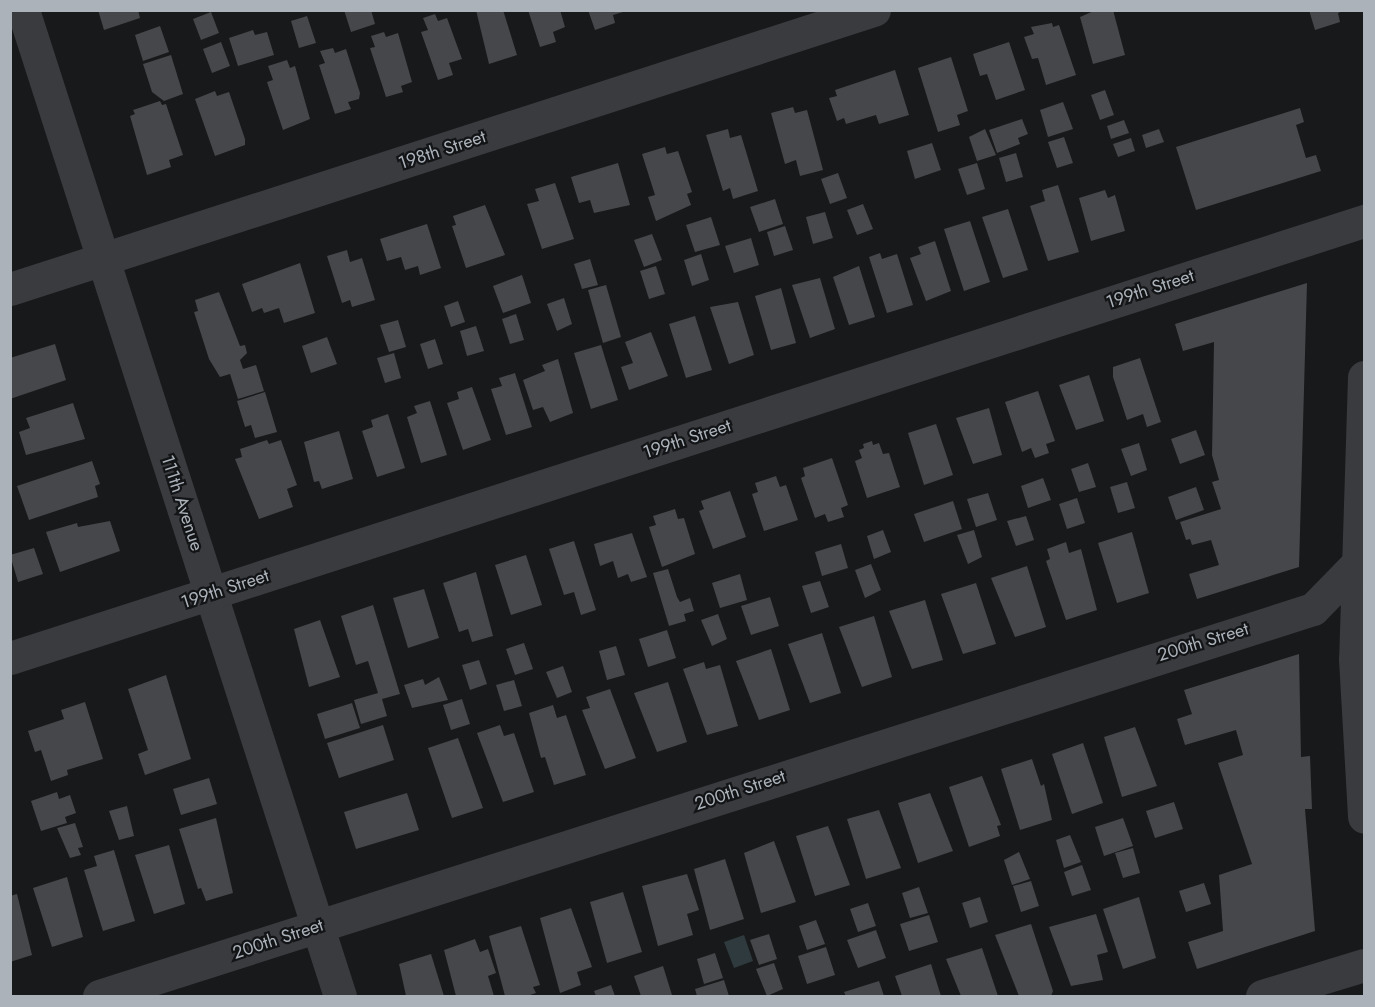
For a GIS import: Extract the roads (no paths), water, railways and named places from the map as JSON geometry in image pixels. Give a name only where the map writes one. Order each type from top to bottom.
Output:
[{"type":"street","name":"111th Avenue","points":[[23,10],[340,996]]},
{"type":"street","name":"198th Street","points":[[10,289],[826,18],[874,10]]},
{"type":"street","name":"199th Street","points":[[10,658],[1365,221]]},
{"type":"street","points":[[1365,377],[1361,561],[1355,659],[1365,817]]},
{"type":"street","name":"200th Street","points":[[99,996],[1313,609],[1361,561]]},
{"type":"street","points":[[1262,996],[1365,965]]}]
